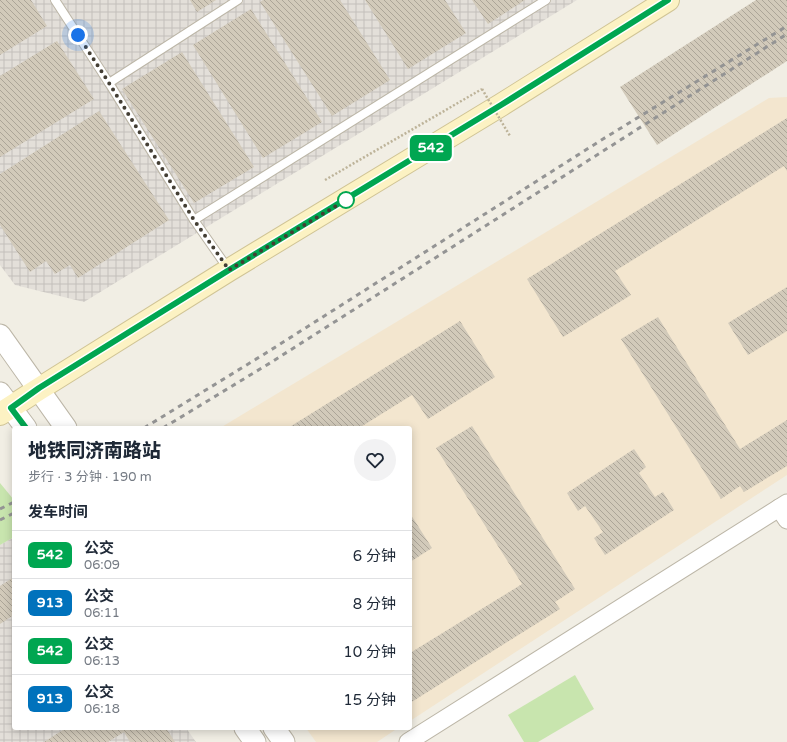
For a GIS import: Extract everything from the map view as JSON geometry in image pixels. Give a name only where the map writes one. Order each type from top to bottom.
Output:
[{"type":"main road","points":[[4,405],[39,388],[229,270],[501,105],[668,0]]},
{"type":"street","points":[[0,335],[65,426]]},
{"type":"street","points":[[4,405],[24,426]]},
{"type":"street","points":[[408,742],[784,510]]},
{"type":"street","points":[[246,730],[255,742]]},
{"type":"street","points":[[275,730],[284,742]]},
{"type":"lane","points":[[54,0],[109,83],[194,220],[229,270]]},
{"type":"lane","points":[[109,83],[238,0]]},
{"type":"lane","points":[[194,220],[546,0]]},
{"type":"path","points":[[325,180],[482,89],[510,136]]},
{"type":"shaded area","points":[[0,0],[577,0],[84,302],[15,285],[0,265]]},
{"type":"shaded area","points":[[787,97],[787,475],[412,720],[412,426],[223,426],[769,98]]},
{"type":"shaded area","points":[[12,538],[12,730],[187,730],[196,742],[0,742],[0,545]]},
{"type":"shaded area","points":[[307,730],[395,730],[377,742],[316,742]]},
{"type":"green space","points":[[0,483],[12,498],[12,538],[0,545]]},
{"type":"green space","points":[[575,675],[594,709],[538,742],[524,742],[508,715]]},
{"type":"building","points":[[0,0],[31,0],[47,26],[0,55]]},
{"type":"building","points":[[190,0],[216,0],[197,12]]},
{"type":"building","points":[[263,0],[340,0],[390,80],[332,116],[260,2]]},
{"type":"building","points":[[365,0],[445,0],[466,33],[408,69]]},
{"type":"building","points":[[472,0],[525,0],[488,24]]},
{"type":"building","points":[[756,0],[787,0],[787,61],[657,145],[620,87]]},
{"type":"building","points":[[251,9],[322,122],[263,158],[193,45]]},
{"type":"building","points":[[57,41],[94,99],[0,157],[0,76]]},
{"type":"building","points":[[182,52],[254,167],[194,203],[122,89]]},
{"type":"building","points":[[99,111],[169,220],[78,278],[70,265],[55,274],[46,261],[30,272],[0,225],[0,174]]},
{"type":"building","points":[[787,118],[787,171],[784,166],[615,271],[631,295],[563,337],[527,279]]},
{"type":"building","points":[[787,287],[787,331],[748,355],[728,323]]},
{"type":"building","points":[[658,317],[740,449],[787,420],[787,466],[744,492],[740,486],[721,499],[621,339]]},
{"type":"building","points":[[460,321],[495,377],[428,419],[412,395],[362,426],[291,426]]},
{"type":"building","points":[[472,426],[575,589],[555,602],[560,609],[412,702],[412,652],[522,584],[436,448]]},
{"type":"building","points":[[634,449],[646,467],[639,473],[655,497],[663,492],[674,510],[605,555],[594,538],[603,532],[585,506],[578,511],[567,493]]},
{"type":"building","points":[[412,517],[432,548],[412,561]]},
{"type":"building","points":[[12,578],[12,616],[0,624],[0,586]]},
{"type":"building","points":[[63,730],[167,730],[175,742],[130,742],[124,732],[108,742],[44,742]]},
{"type":"railway","points":[[147,426],[266,353],[603,139],[787,26]]},
{"type":"railway","points":[[166,426],[270,363],[787,34]]},
{"type":"railway","points":[[0,509],[12,503]]},
{"type":"railway","points":[[0,520],[12,514]]},
{"type":"bus line","name":"542","points":[[24,426],[11,408],[39,388],[229,270],[501,105],[668,0]]},
{"type":"route","points":[[78,35],[201,231],[229,270],[347,199],[346,200]]}]
